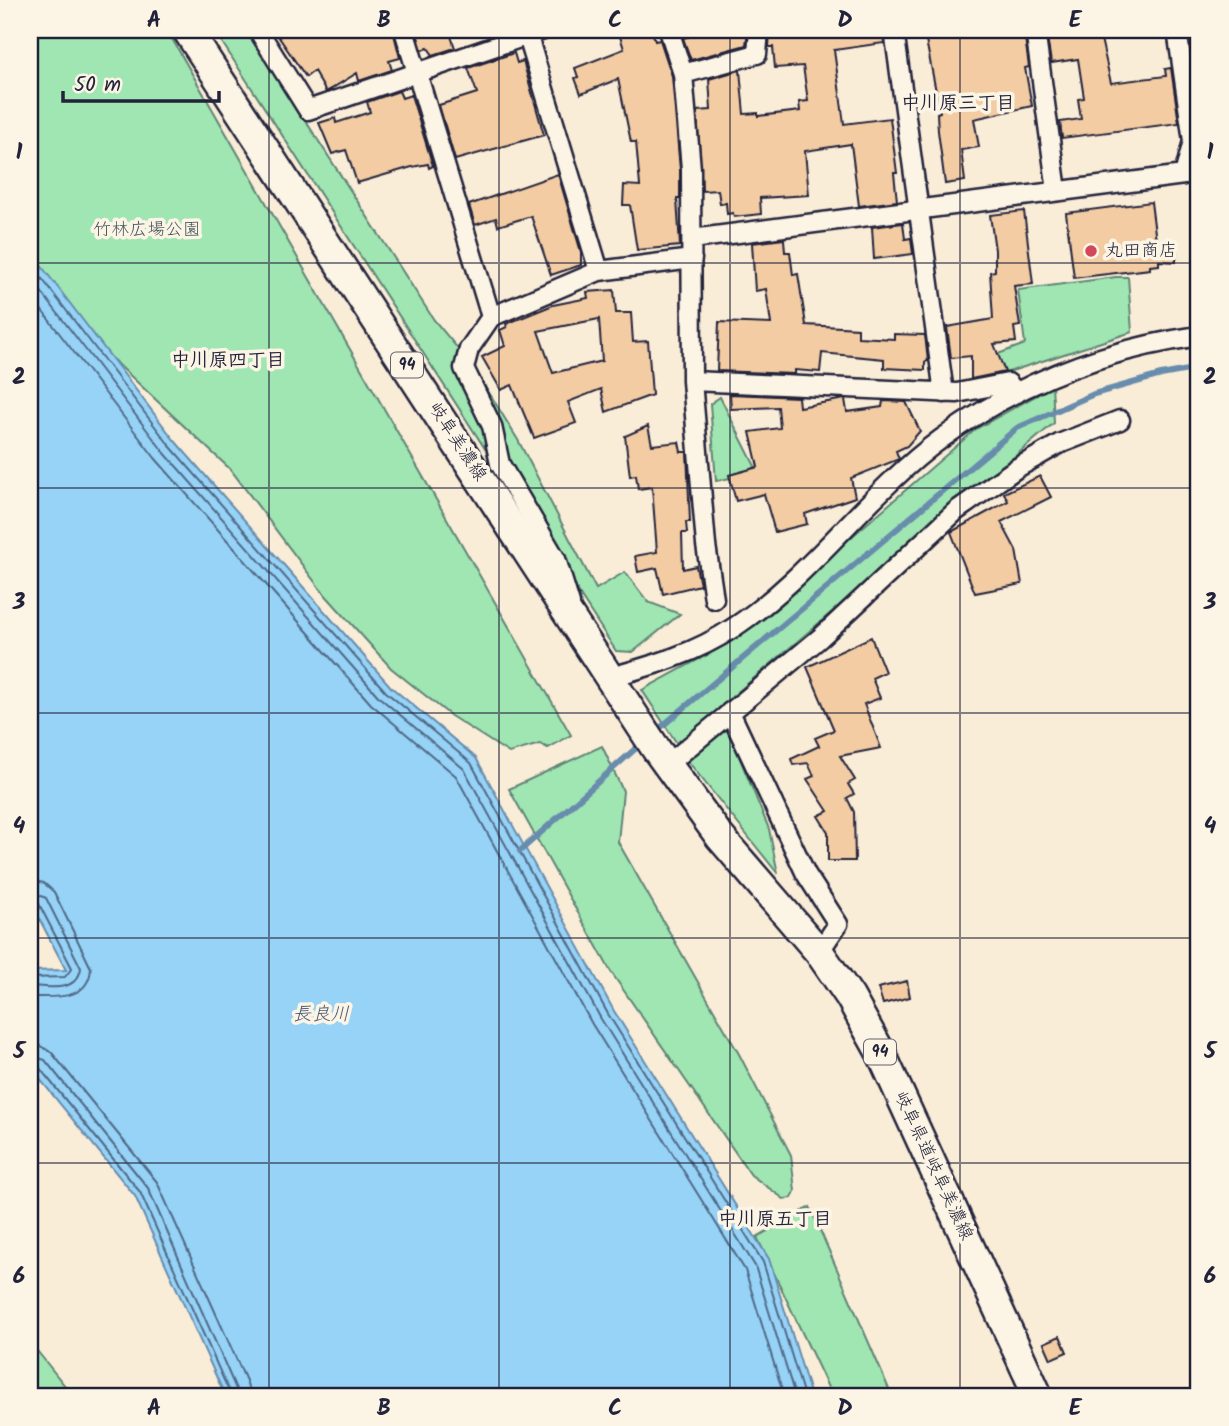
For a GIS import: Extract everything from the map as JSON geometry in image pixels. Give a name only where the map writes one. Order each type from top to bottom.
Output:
[{"type":"main road","name":"岐阜美濃線","points":[[187,30],[661,757]]},
{"type":"main road","name":"岐阜県道岐阜美濃線","points":[[661,757],[720,838],[819,952],[850,997],[881,1053],[1038,1396]]},
{"type":"street","points":[[258,30],[308,110],[532,32],[599,271]]},
{"type":"street","points":[[404,30],[491,317]]},
{"type":"street","points":[[669,30],[682,74],[691,169],[692,381],[706,545],[714,598]]},
{"type":"street","points":[[682,74],[757,54],[759,30]]},
{"type":"street","points":[[894,30],[944,393]]},
{"type":"street","points":[[1035,30],[1057,191]]},
{"type":"street","points":[[692,239],[1184,175],[1193,141],[1177,30]]},
{"type":"street","points":[[576,624],[556,559],[500,464],[492,426],[464,368],[469,349],[491,317],[599,271],[692,259]]},
{"type":"street","points":[[611,677],[676,658],[733,628],[781,589],[941,438],[1017,393],[1061,371],[1112,354],[1199,336]]},
{"type":"street","points":[[692,381],[944,393],[1008,383],[1017,393]]},
{"type":"street","points":[[661,757],[730,712],[820,638],[956,510],[1017,468],[1059,444],[1120,420]]},
{"type":"street","points":[[730,712],[806,874],[838,924],[819,952]]},
{"type":"green space","name":"竹林広場公園","points":[[30,30],[167,30],[571,735],[548,748],[540,744],[509,753],[451,716],[391,668],[321,590],[231,470],[30,282]]},
{"type":"green space","points":[[214,30],[247,30],[434,320],[474,368],[518,440],[596,589],[625,572],[648,602],[680,614],[633,652],[616,651]]},
{"type":"green space","points":[[1128,277],[1132,332],[993,377],[990,357],[1025,344],[1018,290]]},
{"type":"green space","points":[[1052,383],[1054,423],[719,708],[769,829],[778,874],[691,765],[642,690],[729,643],[976,429],[1048,389]]},
{"type":"green space","points":[[720,397],[758,472],[716,481],[710,404]]},
{"type":"green space","points":[[602,746],[623,791],[618,842],[739,1054],[791,1155],[795,1191],[792,1198],[784,1199],[751,1175],[611,972],[509,789]]},
{"type":"green space","points":[[810,1207],[892,1396],[832,1396],[757,1237]]},
{"type":"green space","points":[[30,1342],[73,1396],[30,1396]]},
{"type":"water","name":"長良川","points":[[30,251],[175,441],[391,687],[476,758],[614,1011],[769,1259],[811,1396],[225,1396],[135,1196],[30,1067],[30,971],[66,970],[30,901]]},
{"type":"building","points":[[274,30],[393,30],[400,58],[389,61],[392,70],[359,81],[357,73],[326,92],[314,71],[306,77]]},
{"type":"building","points":[[416,30],[449,30],[455,48],[433,55],[428,48],[422,50]]},
{"type":"building","points":[[618,30],[652,30],[655,41],[660,40],[672,76],[680,170],[680,199],[677,199],[680,246],[637,250],[630,205],[623,205],[624,185],[640,186],[636,142],[631,142],[618,79],[581,94],[575,78],[578,77],[575,68],[624,49]]},
{"type":"building","points":[[714,30],[748,30],[746,45],[691,60],[683,38]]},
{"type":"building","points":[[770,30],[883,30],[884,43],[834,50],[844,124],[890,118],[897,173],[894,173],[897,201],[859,206],[851,144],[805,151],[809,195],[760,198],[761,214],[734,217],[733,213],[727,214],[726,203],[720,204],[718,190],[702,191],[697,111],[711,110],[709,79],[740,70],[744,114],[758,113],[758,116],[800,111],[799,102],[808,101],[803,66],[775,68],[773,47],[769,47]]},
{"type":"building","points":[[924,30],[1024,30],[1029,67],[1025,68],[1032,106],[974,119],[979,147],[961,150],[965,181],[945,184],[938,131],[937,113],[940,112]]},
{"type":"building","points":[[1046,30],[1048,33],[1099,30],[1111,83],[1166,76],[1165,69],[1171,68],[1179,123],[1062,138],[1060,122],[1081,119],[1078,99],[1084,98],[1078,59],[1051,63]]},
{"type":"building","points":[[514,53],[517,63],[523,61],[544,135],[455,160],[439,105],[477,93],[468,68]]},
{"type":"building","points":[[1199,64],[1199,105],[1193,65]]},
{"type":"building","points":[[399,91],[402,98],[411,95],[433,166],[429,168],[428,164],[412,167],[357,183],[346,150],[332,154],[319,123],[335,118],[336,123],[370,112],[367,102]]},
{"type":"building","points":[[558,174],[581,252],[581,265],[551,275],[531,216],[498,226],[496,218],[475,225],[469,205]]},
{"type":"building","points":[[1151,202],[1156,241],[1177,242],[1176,262],[1159,261],[1159,265],[1150,266],[1150,269],[1074,278],[1066,213]]},
{"type":"building","points":[[1024,211],[1033,284],[1014,286],[1020,326],[1014,327],[1016,342],[994,344],[1005,372],[971,379],[971,356],[951,358],[947,327],[993,319],[990,272],[995,271],[995,250],[990,215]]},
{"type":"building","points":[[903,223],[905,239],[911,238],[913,254],[874,259],[872,227]]},
{"type":"building","points":[[784,239],[785,252],[790,252],[793,275],[798,274],[806,325],[858,328],[858,337],[894,339],[894,334],[925,335],[928,361],[925,362],[925,370],[884,368],[884,359],[822,353],[820,372],[795,370],[795,374],[717,371],[719,322],[771,324],[766,289],[755,291],[752,243]]},
{"type":"building","points":[[614,290],[616,313],[631,313],[633,342],[648,341],[652,395],[606,412],[601,389],[568,402],[576,423],[534,438],[512,385],[501,390],[482,357],[505,346],[500,330],[507,327],[506,324],[553,305],[588,298],[587,292]],"holes":[[[599,319],[602,361],[553,373],[538,331]]]},
{"type":"building","points":[[730,394],[798,397],[799,407],[845,399],[847,412],[882,407],[883,401],[906,402],[920,431],[907,446],[896,451],[899,459],[851,478],[855,497],[805,514],[807,524],[775,532],[764,494],[736,501],[729,475],[758,467],[750,432],[780,428],[778,407],[731,409]]},
{"type":"building","points":[[648,426],[652,445],[679,442],[681,452],[687,452],[690,522],[686,522],[687,533],[682,533],[683,569],[696,566],[700,585],[663,594],[657,568],[638,572],[635,556],[657,552],[652,487],[638,489],[636,475],[630,476],[625,436]]},
{"type":"building","points":[[1040,476],[1051,497],[1001,522],[1016,550],[1022,584],[975,593],[951,532],[1008,501],[1004,493]]},
{"type":"building","points":[[871,637],[885,672],[872,678],[880,698],[864,704],[881,748],[840,756],[855,780],[848,784],[854,794],[847,798],[854,812],[855,861],[828,861],[828,832],[818,816],[828,811],[807,779],[814,776],[808,763],[793,765],[791,759],[819,746],[815,738],[834,730],[807,667]]},
{"type":"building","points":[[907,981],[910,997],[883,1004],[878,988]]},
{"type":"building","points":[[1060,1336],[1067,1352],[1051,1359],[1044,1343]]},
{"type":"waterway","points":[[654,733],[1017,428],[1094,394],[1161,375],[1199,368]]},
{"type":"waterway","points":[[520,851],[643,742]]},
{"type":"place","name":"丸田商店","points":[[1091,251]]},
{"type":"district","name":"中川原三丁目","points":[[958,104]]},
{"type":"district","name":"中川原四丁目","points":[[228,361]]},
{"type":"district","name":"中川原五丁目","points":[[775,1220]]}]
